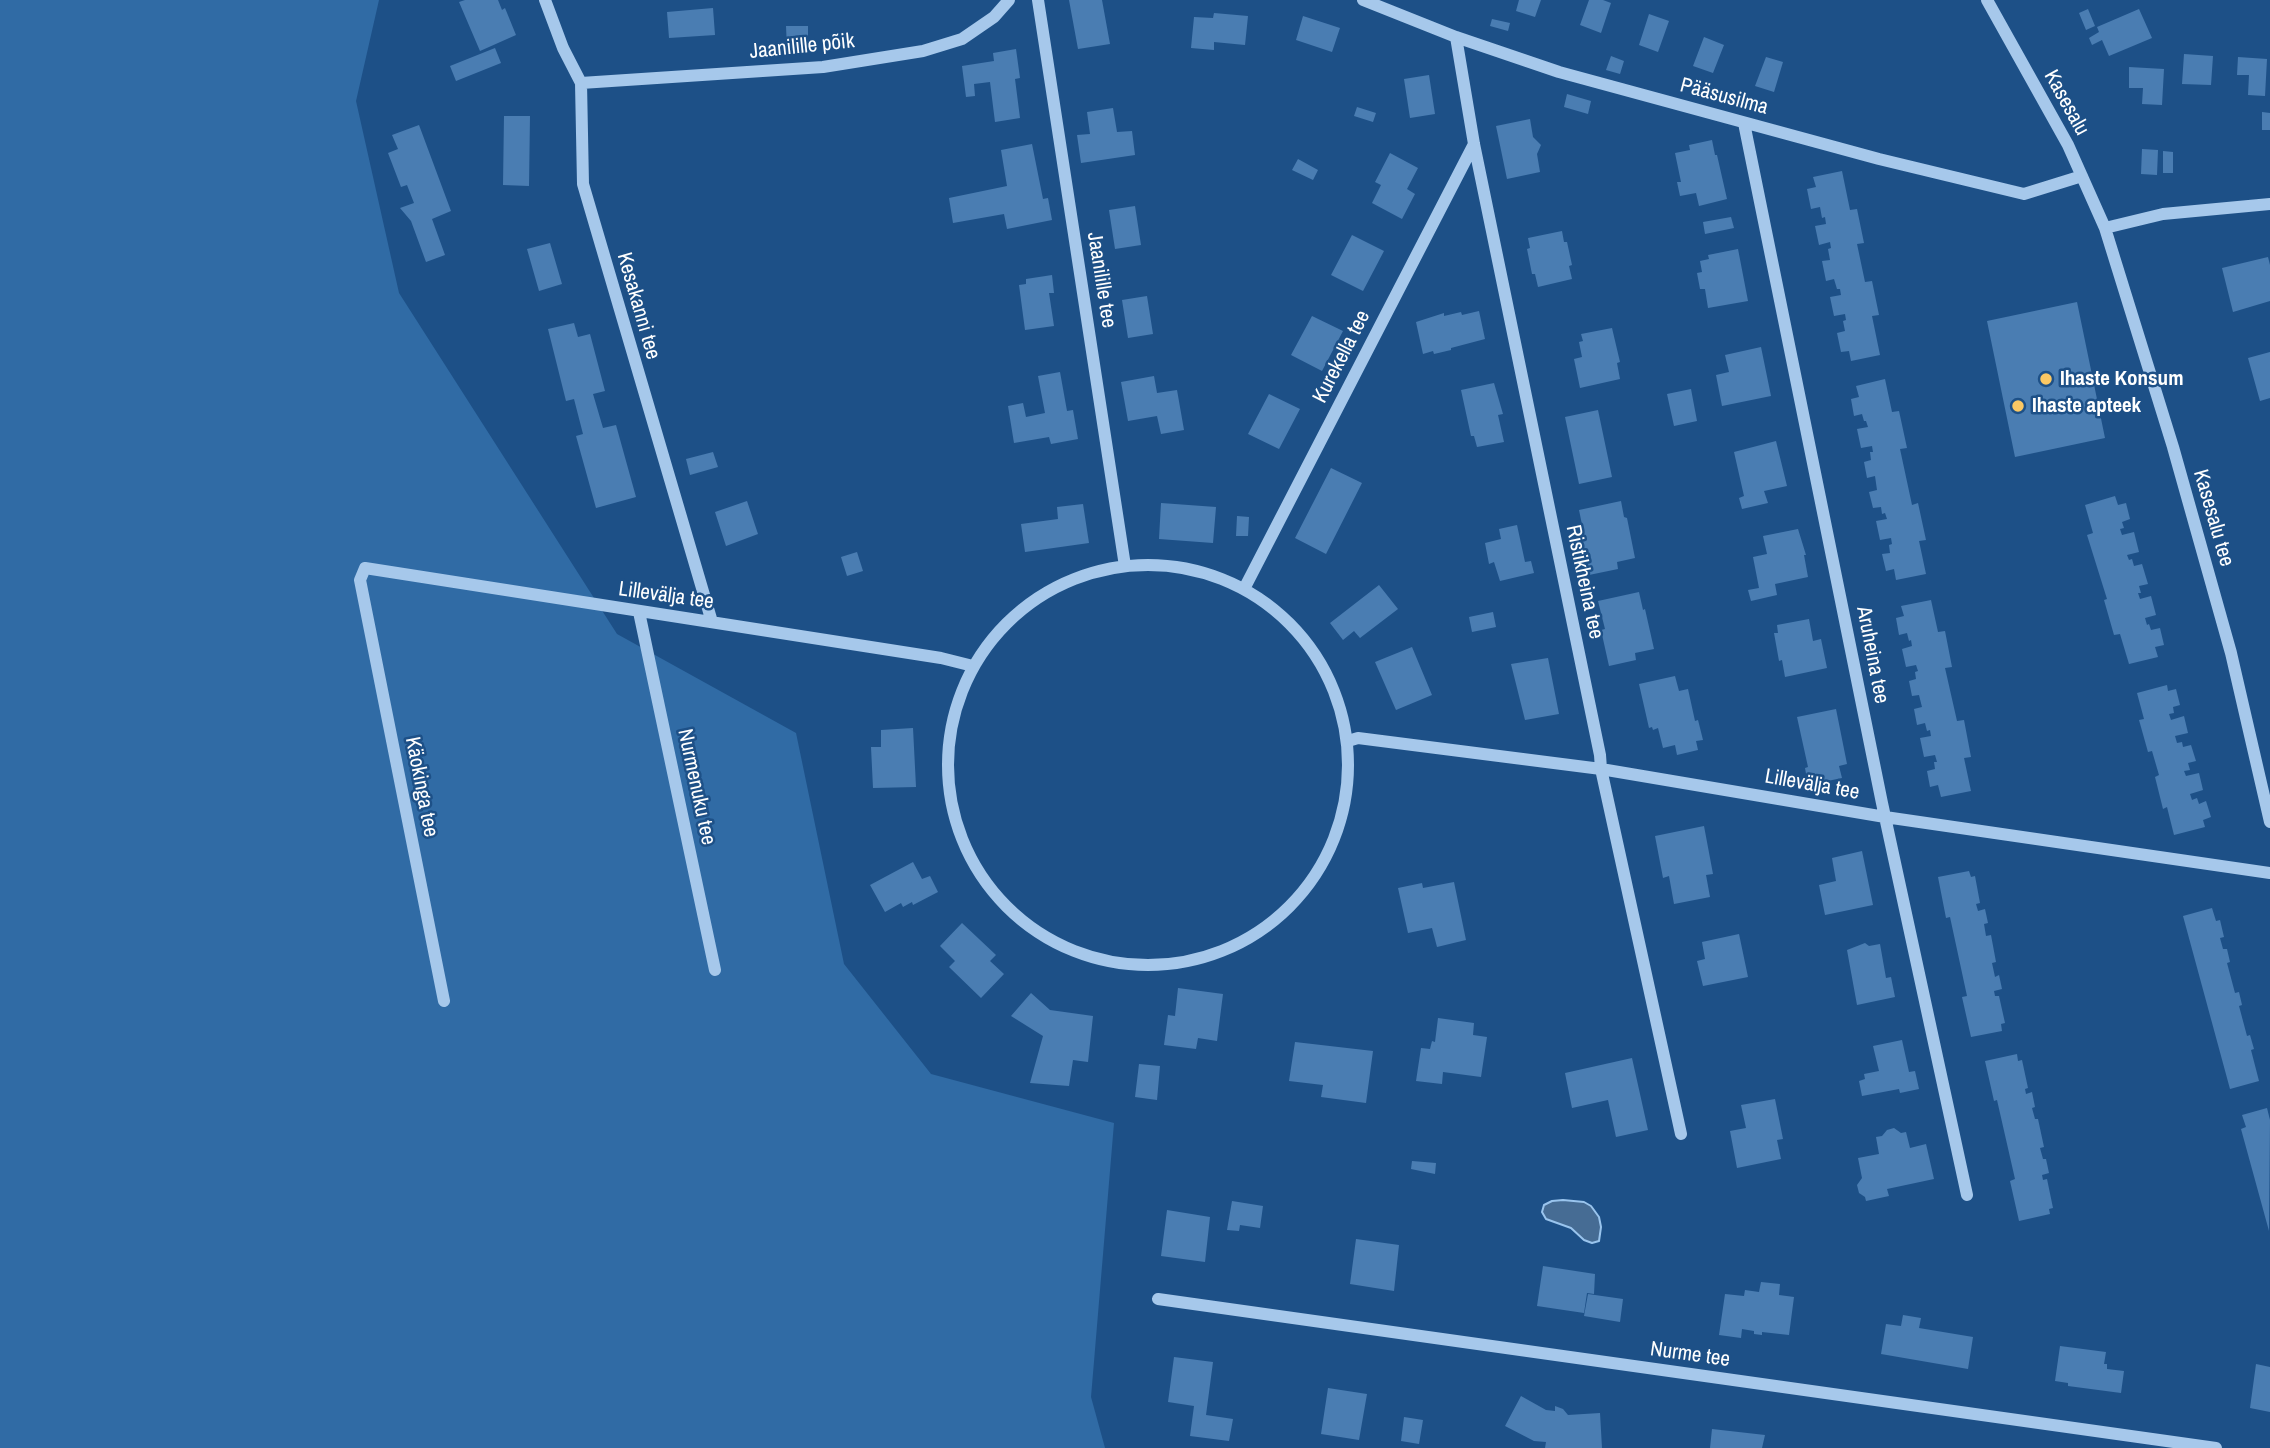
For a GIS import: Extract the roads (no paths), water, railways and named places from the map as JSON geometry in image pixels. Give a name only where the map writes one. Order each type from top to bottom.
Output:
[{"type":"street","name":"Kesakanni tee","points":[[545,0],[581,83],[583,184],[712,622]]},
{"type":"street","name":"Jaanilille põik","points":[[581,83],[823,67],[923,51],[962,39],[994,17],[1009,0]]},
{"type":"street","name":"Jaanilille tee","points":[[1038,0],[1125,566]]},
{"type":"street","name":"Pääsusilma","points":[[1363,0],[1456,37],[1559,72],[1879,159],[2024,194],[2082,176]]},
{"type":"street","name":"Kasesalu","points":[[1987,0],[2068,145],[2105,228]]},
{"type":"street","name":"Ristikheina tee","points":[[1456,37],[1474,144],[1601,769],[1681,1134]]},
{"type":"street","name":"Aruheina tee","points":[[1744,122],[1885,817],[1967,1195]]},
{"type":"street","name":"Kurekella tee","points":[[1244,589],[1474,144]]},
{"type":"street","points":[[2105,228],[2163,214],[2270,204]]},
{"type":"street","name":"Kasesalu tee","points":[[2105,228],[2173,447],[2227,639],[2270,822]]},
{"type":"street","points":[[1156,565],[1186,568],[1216,576],[1244,589],[1271,606],[1294,627],[1315,652],[1331,680],[1348,741],[1349,779],[1343,817],[1329,853],[1310,885],[1283,914],[1252,938],[1216,955],[1178,964],[1139,966],[1101,961],[1065,948],[1032,930],[1004,905],[980,875],[962,842],[951,806],[948,768],[951,730],[961,693],[973,666],[1006,624],[1041,596],[1081,576],[1125,566],[1156,565]]},
{"type":"street","name":"Lillevälja tee","points":[[360,579],[365,568],[941,658],[973,666]]},
{"type":"street","name":"Käokinga tee","points":[[360,579],[444,1001]]},
{"type":"street","name":"Nurmenuku tee","points":[[639,612],[715,970]]},
{"type":"street","name":"Lillevälja tee","points":[[1348,741],[1358,738],[1601,769],[1885,817],[2270,873]]},
{"type":"street","name":"Nurme tee","points":[[1158,1299],[2216,1448]]},
{"type":"place","name":"Ihaste Konsum","points":[[2046,379]]},
{"type":"place","name":"Ihaste apteek","points":[[2018,406]]}]
